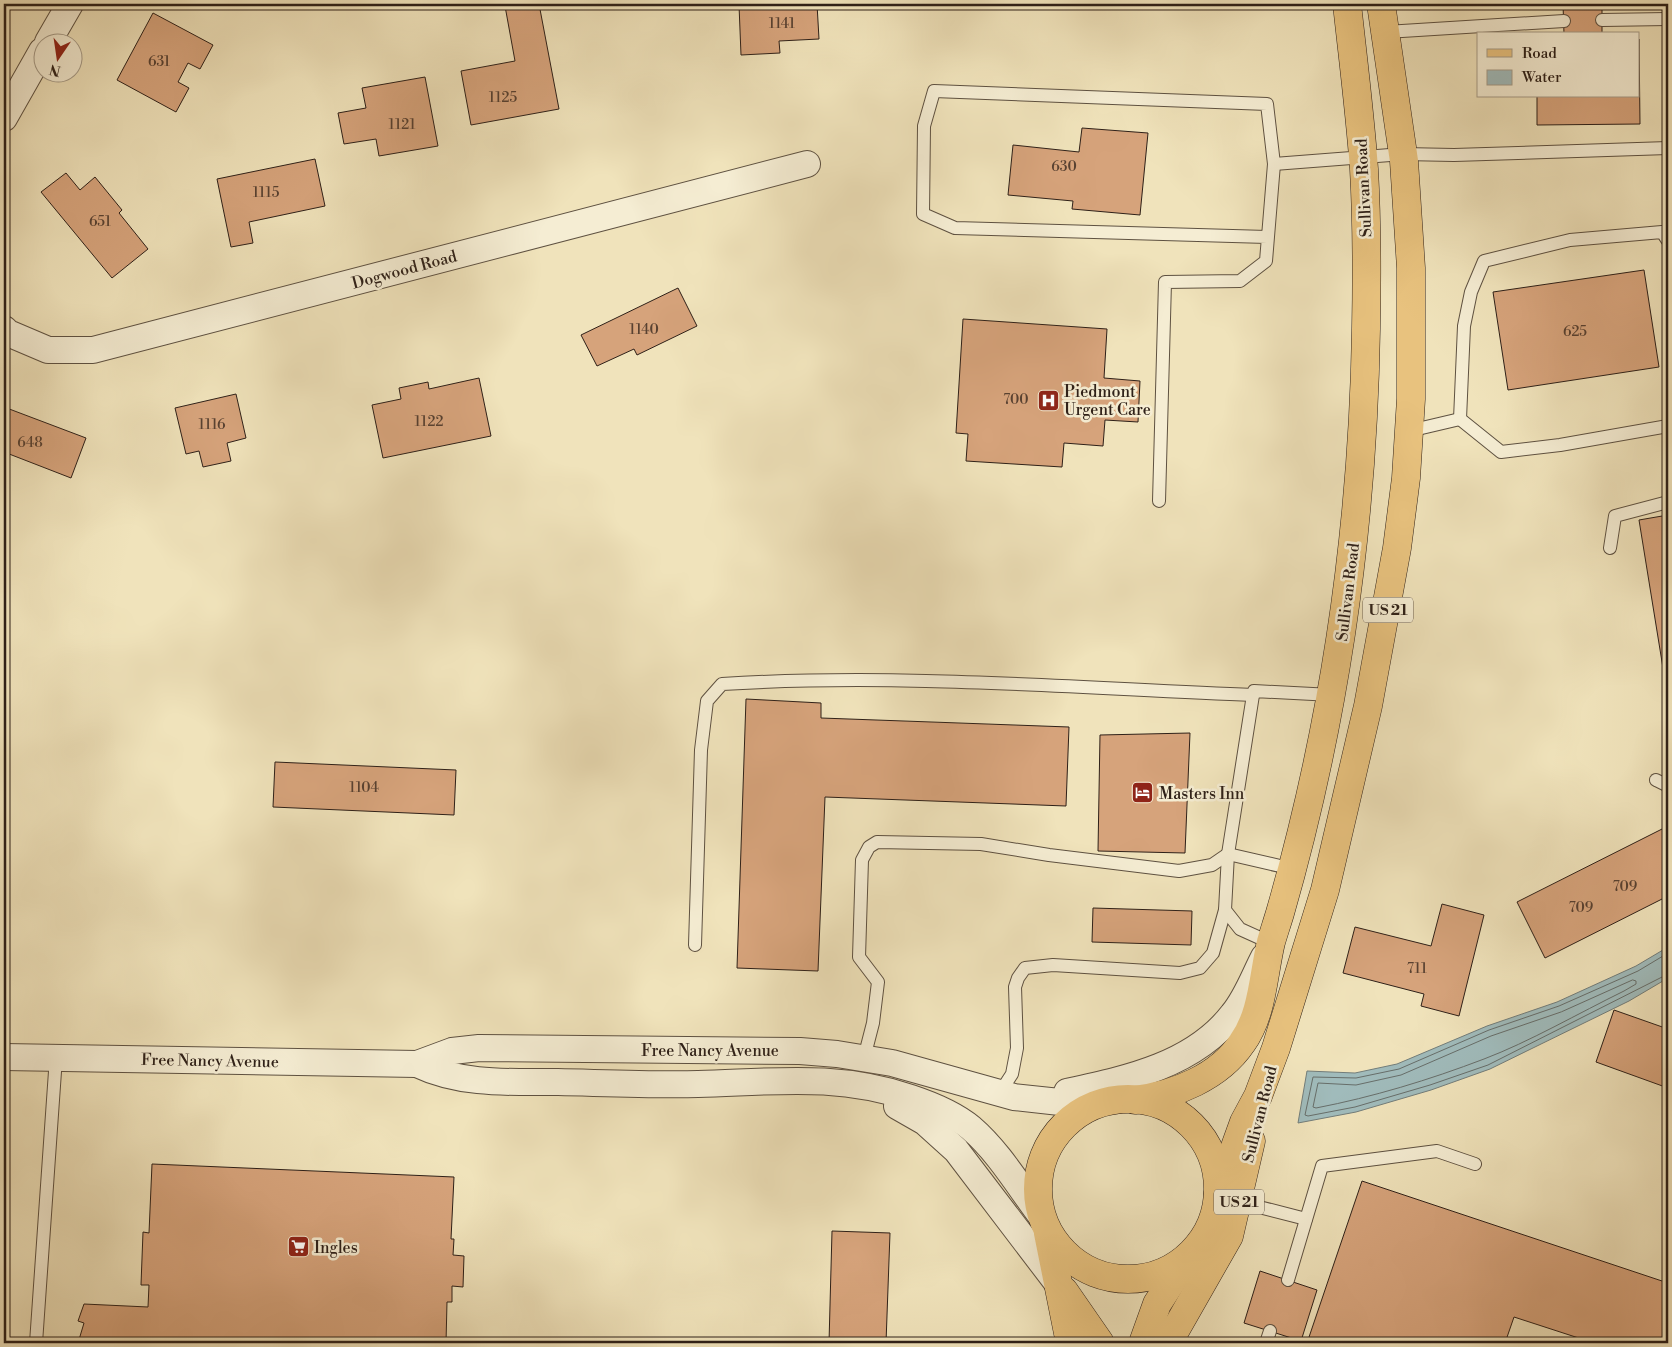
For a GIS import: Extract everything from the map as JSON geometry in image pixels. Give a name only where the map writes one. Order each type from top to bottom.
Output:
[{"type":"main road","name":"Sullivan Road","points":[[1127,1100],[1152,1098],[1183,1088],[1218,1067],[1240,1047],[1248,1035],[1258,1006],[1271,943],[1293,869],[1332,695],[1348,587],[1363,429],[1366,277],[1363,157],[1347,4]]},
{"type":"main road","name":"Sullivan Road","points":[[1168,1343],[1176,1326],[1226,1243],[1224,1201],[1244,1122],[1258,1096],[1276,1048],[1326,890],[1354,771],[1392,581],[1402,515],[1409,431],[1412,285],[1408,198],[1381,4]]},
{"type":"main road","points":[[1127,1100],[1158,1104],[1168,1109],[1196,1130],[1213,1160],[1224,1201]]},
{"type":"main road","name":"US 21","points":[[1070,1343],[1044,1222],[1038,1182],[1042,1160],[1059,1130],[1076,1115],[1096,1105],[1127,1100]]},
{"type":"main road","name":"US 21","points":[[1143,1343],[1157,1304],[1204,1237],[1224,1201]]},
{"type":"main road","points":[[1044,1222],[1052,1239],[1068,1257],[1089,1270],[1113,1277],[1137,1278],[1161,1272],[1172,1267],[1192,1252]]},
{"type":"main road","points":[[1058,1284],[1100,1343]]},
{"type":"street","points":[[54,32],[70,4]]},
{"type":"street","points":[[4,118],[32,69]]},
{"type":"street","name":"Dogwood Road","points":[[4,329],[8,333],[48,350],[93,350],[807,164]]},
{"type":"street","name":"Free Nancy Avenue","points":[[999,1094],[1030,1095],[1066,1092],[1152,1069],[1180,1058],[1217,1033],[1234,1014],[1271,943]]},
{"type":"street","name":"Free Nancy Avenue","points":[[417,1064],[452,1051],[496,1048],[781,1050],[864,1058],[903,1066],[999,1094],[1069,1103],[1127,1100]]},
{"type":"street","name":"Free Nancy Avenue","points":[[4,1057],[417,1064],[441,1073],[494,1082],[669,1084],[826,1080],[891,1092],[919,1100],[954,1116],[984,1141],[1044,1222]]},
{"type":"street","name":"Free Nancy Avenue","points":[[826,1080],[853,1088],[899,1107],[925,1122],[943,1136],[1058,1284]]},
{"type":"lane","points":[[1602,20],[1668,19]]},
{"type":"lane","points":[[1386,32],[1564,21]]},
{"type":"lane","points":[[1159,501],[1165,282],[1240,280],[1266,261],[1274,164],[1267,104],[934,91],[924,126],[923,214],[955,228],[1267,237]]},
{"type":"lane","points":[[1274,164],[1403,154],[1454,155],[1668,148]]},
{"type":"lane","points":[[1460,419],[1464,326],[1471,292],[1484,261],[1570,240],[1662,232],[1668,241]]},
{"type":"lane","points":[[1409,431],[1460,419]]},
{"type":"lane","points":[[1460,419],[1501,452],[1560,445],[1668,426]]},
{"type":"lane","points":[[1610,548],[1615,516],[1668,502]]},
{"type":"lane","points":[[695,945],[701,750],[707,701],[722,684],[783,680],[885,680],[1254,695]]},
{"type":"lane","points":[[999,1094],[1012,1074],[1017,1048],[1015,987],[1018,978],[1025,968],[1053,965],[1180,973],[1200,968],[1213,953],[1225,910],[1228,854],[1254,691],[1332,695]]},
{"type":"lane","points":[[1656,780],[1668,786]]},
{"type":"lane","points":[[864,1058],[874,1023],[878,982],[859,957],[862,860],[868,847],[877,842],[981,844],[1049,855],[1179,871],[1212,865],[1228,854],[1293,869]]},
{"type":"lane","points":[[1225,910],[1240,929],[1271,943]]},
{"type":"lane","points":[[36,1343],[56,1058]]},
{"type":"lane","points":[[1288,1280],[1322,1166],[1437,1151],[1474,1164]]},
{"type":"lane","points":[[1224,1201],[1259,1207],[1306,1219]]},
{"type":"water","points":[[1668,947],[1668,978],[1629,1001],[1490,1069],[1431,1090],[1356,1112],[1298,1123],[1307,1071],[1355,1073],[1397,1064],[1487,1026],[1557,1002],[1636,966]]},
{"type":"building","points":[[539,4],[559,109],[471,125],[461,71],[515,61],[505,6]]},
{"type":"building","points":[[817,4],[819,39],[779,41],[780,53],[741,55],[739,5]]},
{"type":"building","points":[[1563,4],[1602,4],[1602,32],[1564,32]]},
{"type":"building","points":[[153,13],[213,45],[200,69],[188,63],[178,82],[189,88],[176,112],[117,80]]},
{"type":"building","points":[[425,77],[438,146],[379,156],[376,139],[344,144],[338,113],[366,108],[362,88]]},
{"type":"building","points":[[1537,98],[1640,98],[1640,124],[1537,125]]},
{"type":"building","points":[[1082,128],[1148,133],[1140,215],[1072,209],[1073,201],[1008,195],[1013,145],[1079,152]]},
{"type":"building","points":[[315,159],[325,206],[249,222],[253,243],[231,247],[217,179]]},
{"type":"building","points":[[66,173],[80,190],[95,177],[122,210],[119,213],[148,249],[112,278],[41,192]]},
{"type":"building","points":[[1644,270],[1659,367],[1508,390],[1493,292]]},
{"type":"building","points":[[678,288],[697,326],[637,355],[634,349],[597,366],[581,335]]},
{"type":"building","name":"Piedmont Urgent Care","points":[[963,319],[1107,329],[1104,378],[1140,381],[1138,422],[1105,420],[1103,446],[1064,443],[1062,467],[966,461],[968,434],[956,433]]},
{"type":"building","points":[[479,378],[491,436],[383,458],[372,405],[401,399],[399,388],[428,382],[429,389]]},
{"type":"building","points":[[236,394],[246,438],[227,443],[231,461],[203,467],[199,451],[186,454],[175,408]]},
{"type":"building","points":[[4,407],[86,438],[71,478],[4,452]]},
{"type":"building","points":[[1668,515],[1668,699],[1639,520]]},
{"type":"building","points":[[746,699],[821,703],[821,718],[1069,727],[1066,806],[825,797],[818,971],[737,968]]},
{"type":"building","name":"Masters Inn","points":[[1190,733],[1185,853],[1098,851],[1100,735]]},
{"type":"building","points":[[275,762],[456,770],[454,815],[273,807]]},
{"type":"building","points":[[1668,826],[1668,896],[1545,958],[1517,902]]},
{"type":"building","points":[[1442,904],[1484,915],[1459,1016],[1421,1006],[1424,994],[1343,973],[1355,927],[1431,946]]},
{"type":"building","points":[[1093,908],[1192,911],[1191,945],[1092,942]]},
{"type":"building","points":[[1614,1010],[1668,1029],[1668,1088],[1596,1062]]},
{"type":"building","name":"Ingles","points":[[152,1164],[454,1177],[451,1239],[454,1239],[453,1255],[464,1256],[463,1287],[452,1286],[452,1302],[447,1302],[446,1343],[78,1343],[84,1323],[78,1321],[84,1304],[148,1307],[149,1285],[141,1285],[143,1232],[149,1233]]},
{"type":"building","points":[[1362,1181],[1668,1283],[1668,1343],[1594,1343],[1514,1317],[1505,1343],[1307,1343]]},
{"type":"building","points":[[832,1231],[890,1233],[886,1343],[829,1343]]},
{"type":"building","points":[[1260,1271],[1317,1290],[1301,1341],[1244,1323]]},
{"type":"place","name":"Piedmont Urgent Care","points":[[1048,400]]},
{"type":"place","name":"Masters Inn","points":[[1143,793]]},
{"type":"place","name":"Ingles","points":[[298,1247]]}]
